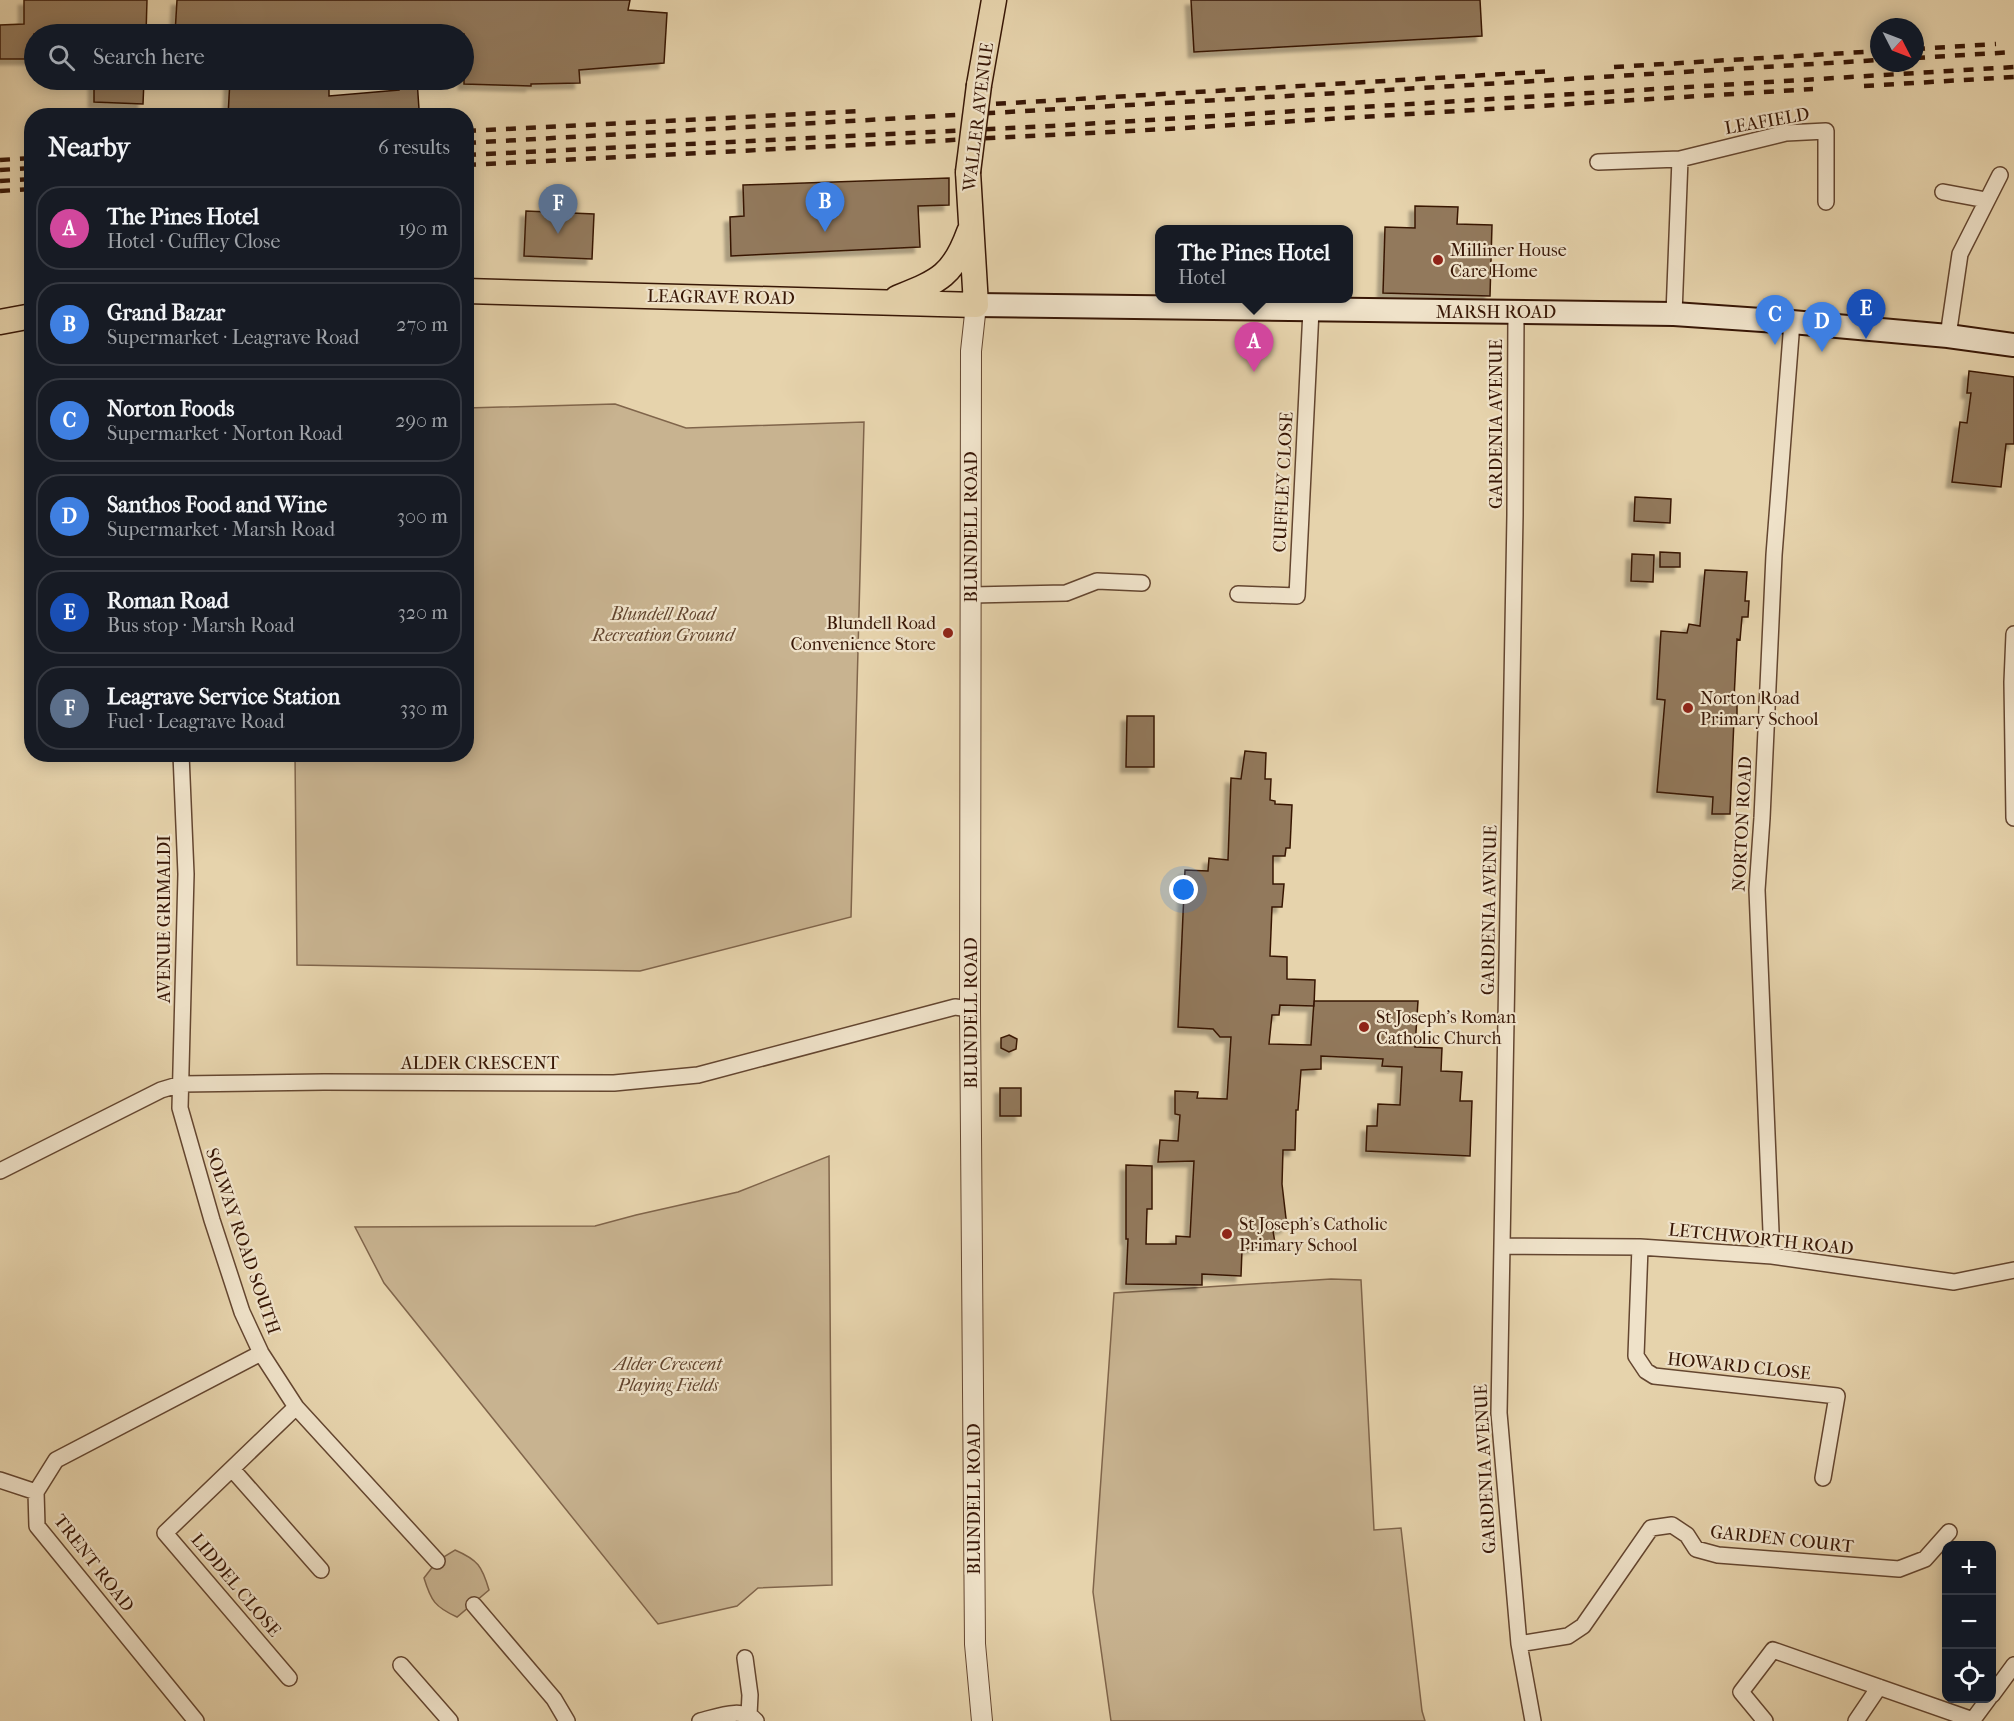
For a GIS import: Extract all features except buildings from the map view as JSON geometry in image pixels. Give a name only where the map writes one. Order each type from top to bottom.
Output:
[{"type":"main road","name":"WALLER AVENUE","points":[[976,305],[968,172],[979,85],[994,0]]},
{"type":"main road","points":[[890,302],[927,286],[946,274],[958,259],[970,230]]},
{"type":"main road","name":"LEAGRAVE ROAD","points":[[474,291],[976,305]]},
{"type":"main road","name":"MARSH ROAD","points":[[976,305],[1674,314],[1947,336],[2014,345]]},
{"type":"main road","points":[[0,322],[24,318]]},
{"type":"street","name":"LEAFIELD","points":[[1598,162],[1680,159],[1786,134],[1826,131],[1826,202]]},
{"type":"street","points":[[1674,314],[1680,159]]},
{"type":"street","points":[[1947,336],[1960,254],[2000,175]]},
{"type":"street","points":[[1942,192],[1986,200]]},
{"type":"street","name":"BLUNDELL ROAD","points":[[976,305],[971,351],[970,1009],[975,1644],[982,1721]]},
{"type":"street","name":"CUFFLEY CLOSE","points":[[1238,594],[1297,596],[1311,310]]},
{"type":"street","name":"GARDENIA AVENUE","points":[[1516,313],[1516,465],[1500,1440],[1519,1644],[1533,1721]]},
{"type":"street","name":"NORTON ROAD","points":[[1772,1256],[1757,890],[1774,555],[1791,322]]},
{"type":"street","points":[[972,595],[1066,593],[1097,581],[1142,583]]},
{"type":"street","points":[[2014,634],[2012,682],[2014,818]]},
{"type":"street","name":"AVENUE GRIMALDI","points":[[180,1084],[186,874],[181,762]]},
{"type":"street","name":"ALDER CRESCENT","points":[[0,1171],[161,1090],[180,1084],[614,1083],[698,1075],[955,1007],[970,1009]]},
{"type":"street","name":"SOLWAY ROAD SOUTH","points":[[180,1084],[180,1108],[194,1160],[242,1312],[261,1353],[296,1407],[438,1561]]},
{"type":"street","name":"LETCHWORTH ROAD","points":[[1502,1246],[1640,1247],[1772,1256],[1954,1282],[2014,1270]]},
{"type":"street","name":"HOWARD CLOSE","points":[[1640,1247],[1636,1356],[1646,1371],[1654,1376],[1837,1396],[1823,1478]]},
{"type":"street","points":[[0,1480],[36,1492],[56,1460],[261,1353]]},
{"type":"street","name":"LIDDEL CLOSE","points":[[290,1678],[165,1533],[296,1407]]},
{"type":"street","points":[[232,1469],[321,1570]]},
{"type":"street","name":"TRENT ROAD","points":[[36,1492],[37,1526],[196,1721]]},
{"type":"street","name":"GARDEN COURT","points":[[1519,1644],[1568,1636],[1583,1626],[1652,1528],[1672,1524],[1687,1535],[1696,1549],[1718,1555],[1899,1569],[1925,1560],[1949,1532]]},
{"type":"street","points":[[474,1605],[554,1699],[567,1721]]},
{"type":"street","points":[[1765,1721],[1741,1692],[1773,1650],[1972,1721],[1986,1703]]},
{"type":"street","points":[[700,1721],[738,1713],[752,1718],[745,1658]]},
{"type":"street","points":[[400,1665],[450,1721]]},
{"type":"street","points":[[1996,1689],[2014,1665]]},
{"type":"street","points":[[1856,1721],[1880,1687]]},
{"type":"green space","name":"Blundell Road Recreation Ground","points":[[615,404],[686,428],[864,422],[851,917],[640,971],[297,965],[295,762],[474,762],[474,408]]},
{"type":"green space","name":"Alder Crescent Playing Fields","points":[[829,1156],[832,1585],[758,1588],[737,1606],[658,1624],[384,1283],[355,1227],[595,1226],[738,1192]]},
{"type":"green space","points":[[1331,1279],[1361,1280],[1374,1530],[1401,1528],[1425,1721],[1111,1721],[1093,1592],[1114,1293]]},
{"type":"green space","points":[[455,1550],[478,1565],[489,1590],[457,1617],[435,1602],[424,1578],[437,1561]]},
{"type":"railway","points":[[1924,48],[1996,44]]},
{"type":"railway","points":[[1614,67],[1870,52]]},
{"type":"railway","points":[[1924,57],[2014,52]]},
{"type":"railway","points":[[474,143],[1870,61]]},
{"type":"railway","points":[[474,155],[1052,126],[2014,67]]},
{"type":"railway","points":[[976,105],[1554,71]]},
{"type":"railway","points":[[1864,86],[2014,77]]},
{"type":"railway","points":[[474,165],[1167,129],[1813,89]]},
{"type":"railway","points":[[474,131],[862,111]]},
{"type":"railway","points":[[0,160],[24,158]]},
{"type":"railway","points":[[0,170],[24,168]]},
{"type":"railway","points":[[0,181],[24,180]]},
{"type":"railway","points":[[0,191],[24,190]]},
{"type":"place","name":"Grand Bazar","points":[[825,232]]},
{"type":"place","name":"Leagrave Service Station","points":[[558,234]]},
{"type":"place","name":"Milliner House Care Home","points":[[1438,260]]},
{"type":"place","name":"Roman Road","points":[[1866,339]]},
{"type":"place","name":"Norton Foods","points":[[1775,345]]},
{"type":"place","name":"Santhos Food and Wine","points":[[1822,352]]},
{"type":"place","name":"The Pines Hotel","points":[[1254,372]]},
{"type":"place","name":"Blundell Road Convenience Store","points":[[948,633]]},
{"type":"place","name":"Norton Road Primary School","points":[[1688,708]]},
{"type":"place","name":"St Joseph's Roman Catholic Church","points":[[1364,1027]]},
{"type":"place","name":"St Joseph's Catholic Primary School","points":[[1227,1234]]}]
